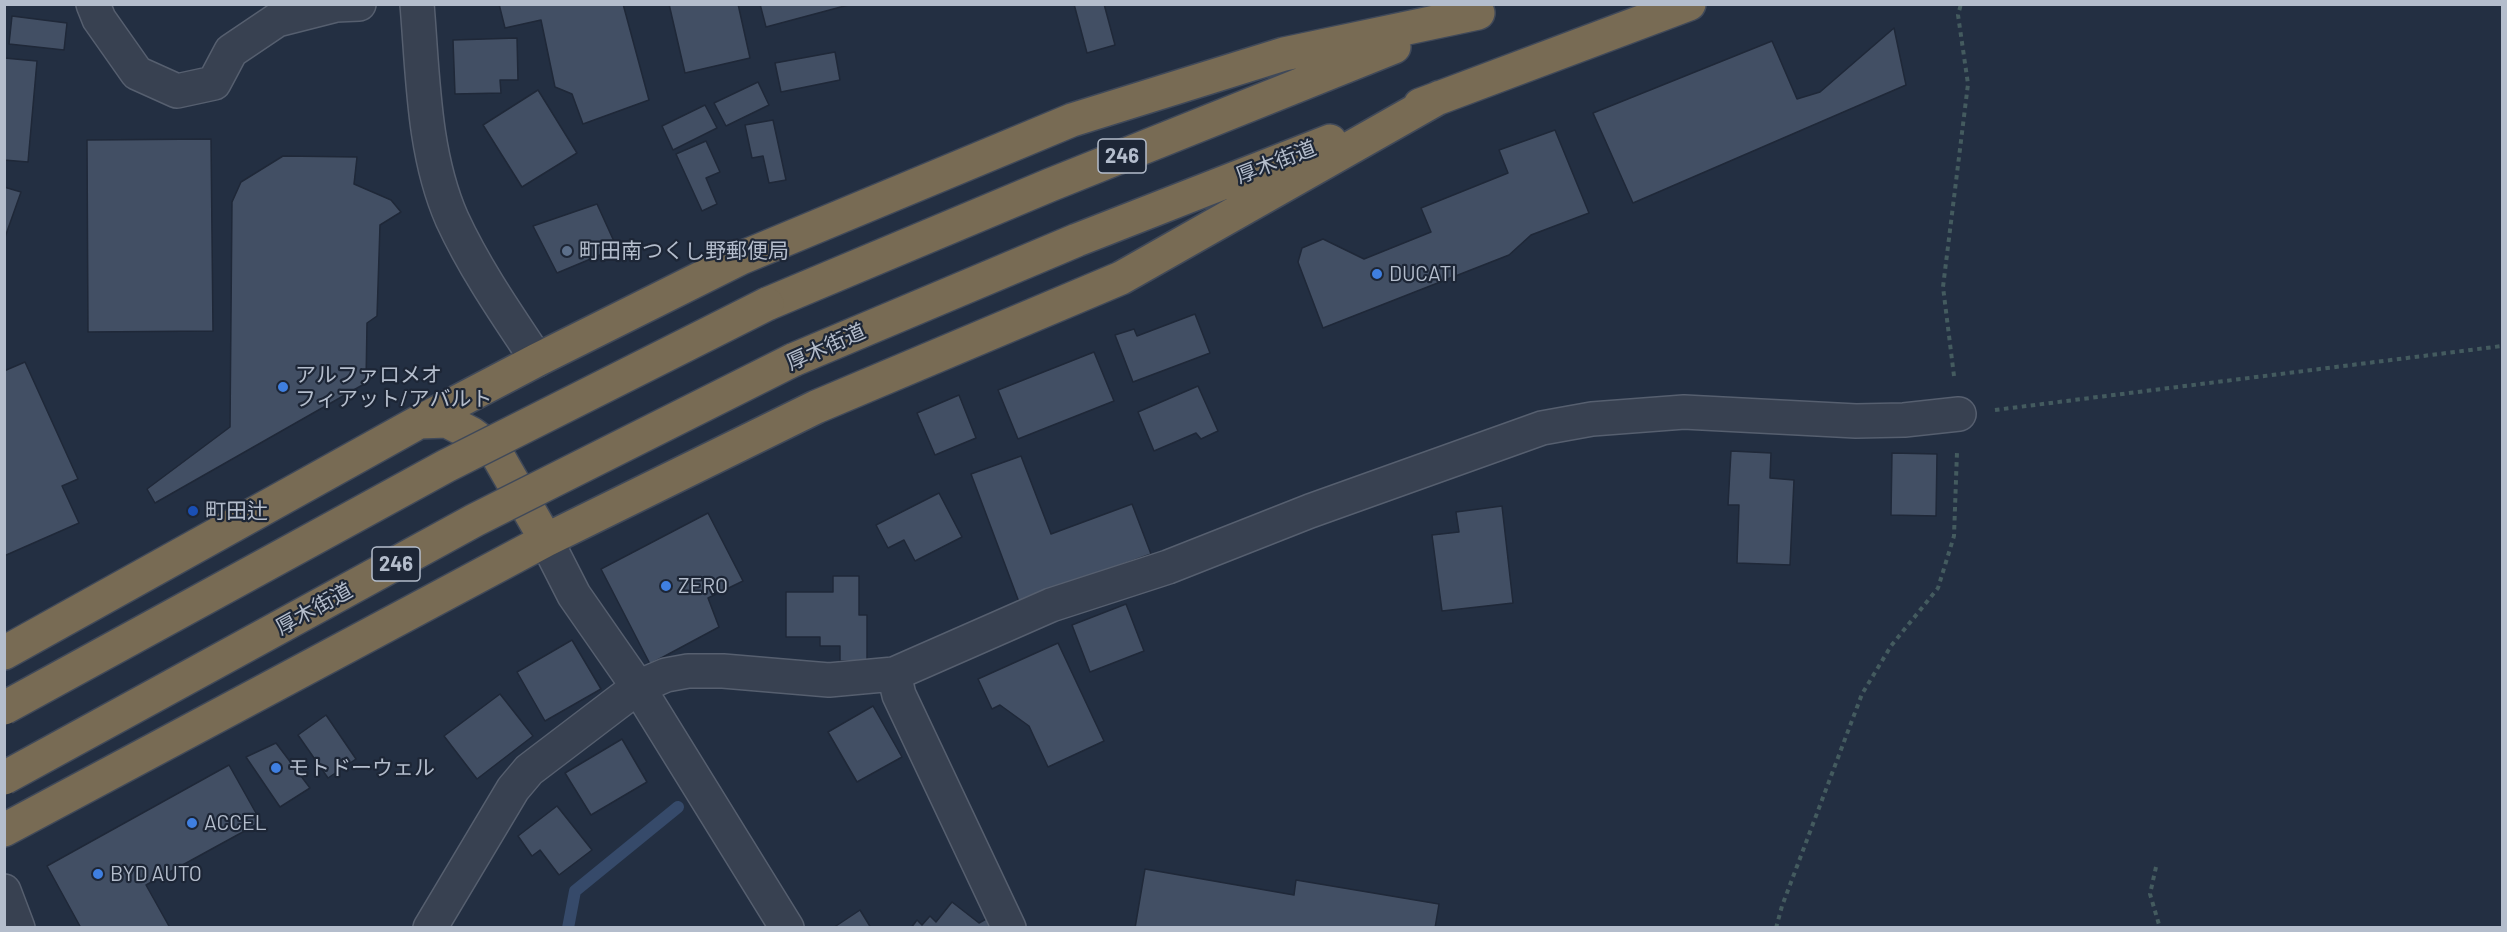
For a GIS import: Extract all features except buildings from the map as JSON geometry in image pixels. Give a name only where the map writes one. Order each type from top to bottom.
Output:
[{"type":"highway","name":"厚木街道","points":[[4,778],[475,520],[793,360],[1077,240],[1440,97],[1689,4]]},
{"type":"highway","points":[[4,653],[419,422],[741,258],[1072,120],[1284,54],[1490,9]]},
{"type":"highway","name":"246","points":[[4,708],[446,466],[767,304],[1061,180],[1490,9]]},
{"type":"highway","points":[[4,831],[546,540],[816,407],[1121,278],[1440,97]]},
{"type":"highway","points":[[419,422],[447,421],[472,434],[495,451],[546,540]]},
{"type":"street","points":[[93,4],[99,19],[137,73],[177,91],[214,83],[231,51],[277,20],[336,5],[359,4]]},
{"type":"street","points":[[417,4],[426,110],[436,169],[452,219],[492,293],[537,360]]},
{"type":"street","points":[[430,927],[513,789],[529,770],[638,687],[666,675],[688,671],[830,680],[894,674],[1051,605],[1168,567],[1310,511],[1542,429],[1592,419],[1684,412],[1856,421],[1904,420],[1959,414]]},
{"type":"street","points":[[546,540],[574,595],[638,687],[787,927]]},
{"type":"street","points":[[894,674],[899,695],[1009,927]]},
{"type":"street","points":[[4,891],[18,927]]},
{"type":"path","points":[[1776,927],[1862,694],[1892,646],[1938,588],[1954,536],[1959,414],[1943,287],[1968,84],[1958,15],[1960,5]]},
{"type":"path","points":[[1959,414],[2502,346]]},
{"type":"path","points":[[2157,867],[2150,894],[2160,927]]},
{"type":"waterway","points":[[568,928],[575,891],[678,807]]},
{"type":"place","name":"町田南つくし野郵便局","points":[[567,251]]},
{"type":"place","name":"DUCATI","points":[[1377,274]]},
{"type":"place","name":"アルファロメオ フィアット/アバルト","points":[[283,387]]},
{"type":"place","name":"町田辻","points":[[193,511]]},
{"type":"place","name":"ZERO","points":[[666,586]]},
{"type":"place","name":"モトドーウェル","points":[[276,768]]},
{"type":"place","name":"ACCEL","points":[[192,823]]},
{"type":"place","name":"BYD AUTO","points":[[98,874]]}]
